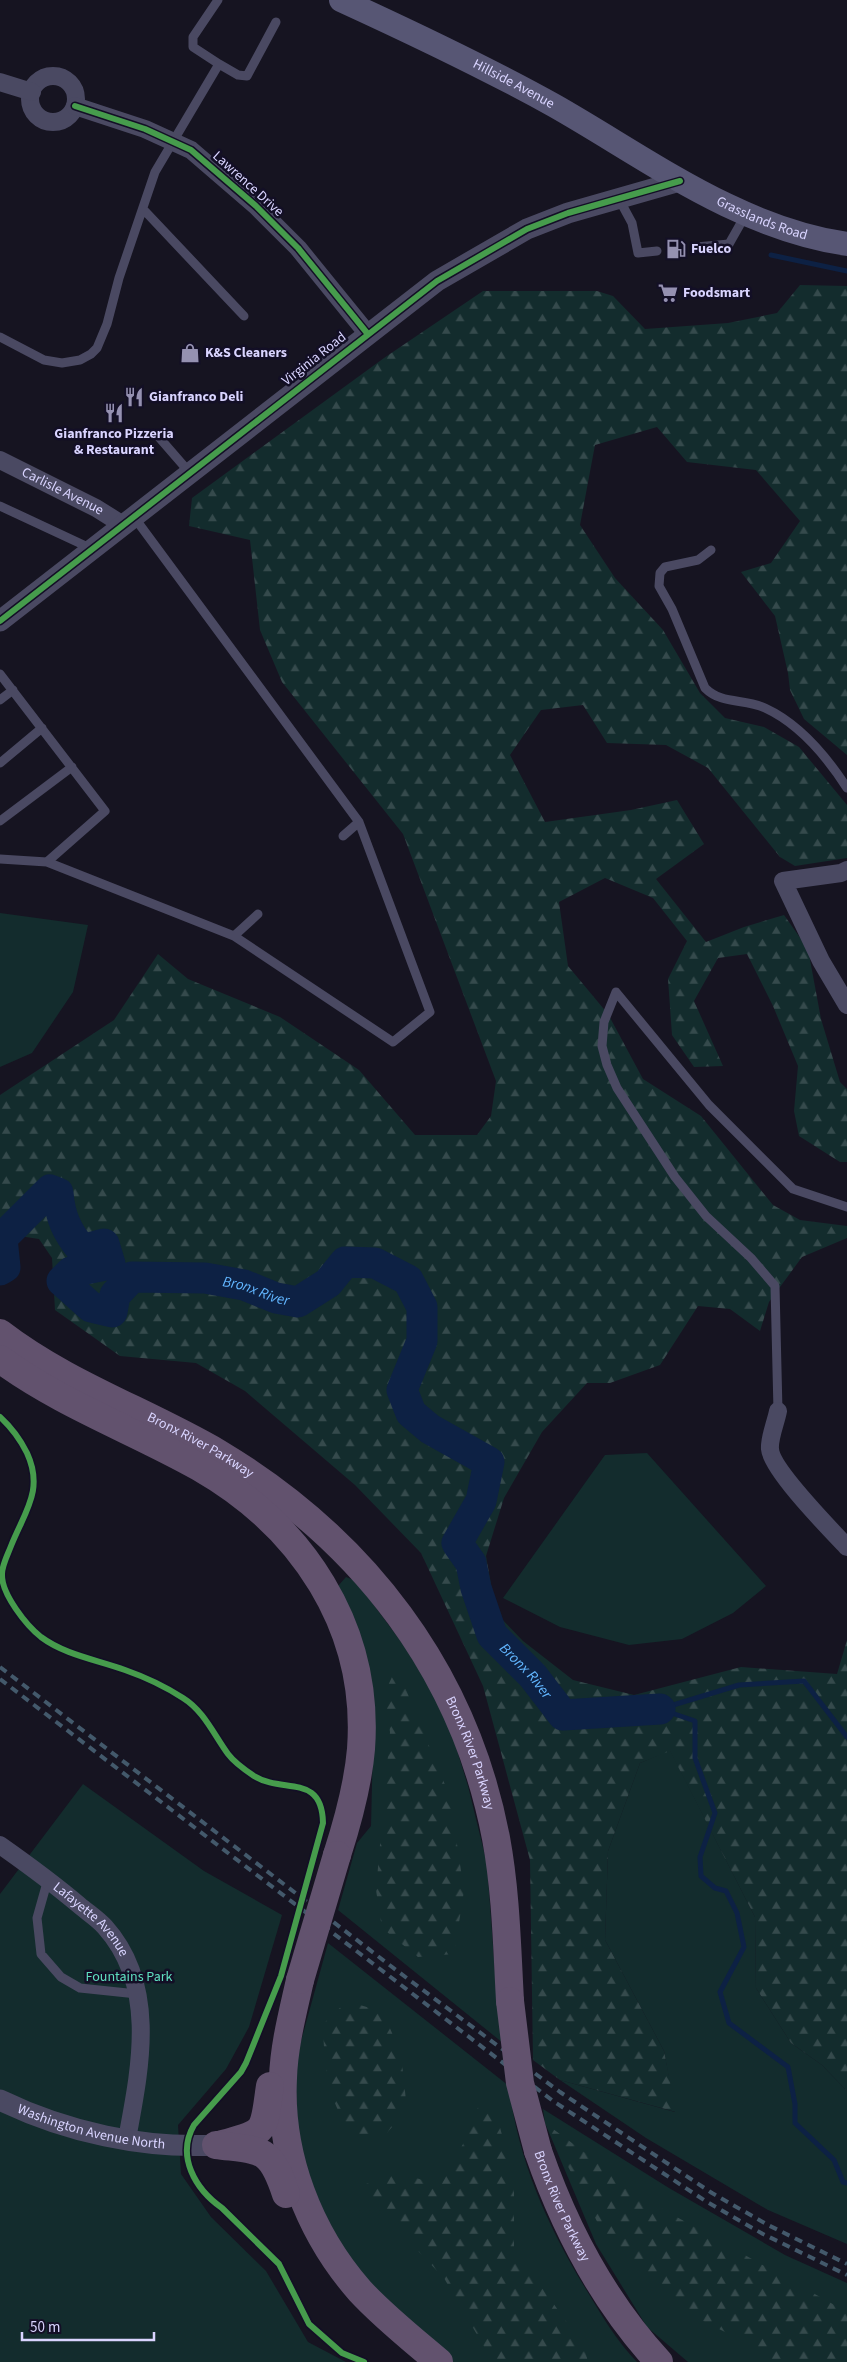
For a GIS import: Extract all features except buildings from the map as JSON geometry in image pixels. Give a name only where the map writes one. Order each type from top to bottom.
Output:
[{"type":"highway","name":"Bronx River Parkway","points":[[0,1333],[60,1373],[191,1438],[260,1481],[336,1543],[391,1604],[419,1642],[441,1679],[462,1723],[479,1769],[499,1854],[510,2001],[520,2083],[538,2151],[561,2211],[582,2255],[620,2315],[659,2362]]},
{"type":"highway","name":"Bronx River Parkway","points":[[0,1359],[42,1387],[187,1460],[227,1485],[265,1515],[288,1537],[317,1575],[332,1602],[345,1633],[355,1668],[361,1716],[361,1747],[357,1781],[299,1988],[286,2045],[283,2110],[291,2159],[300,2188],[318,2231],[341,2267],[373,2303],[439,2362]]},
{"type":"highway","points":[[216,2145],[253,2135],[263,2126],[267,2113],[273,2069],[299,1988]]},
{"type":"highway","points":[[216,2145],[257,2151],[273,2162],[290,2207],[312,2244],[336,2271],[373,2303]]},
{"type":"main road","name":"Hillside Avenue","points":[[341,0],[481,67],[561,110],[680,181]]},
{"type":"main road","name":"Grasslands Road","points":[[680,181],[746,214],[800,234],[847,244]]},
{"type":"street","points":[[46,77],[60,77],[72,85],[76,99],[75,106],[72,112],[60,121],[46,121],[35,112],[30,99],[35,85],[46,77]]},
{"type":"street","points":[[0,82],[32,92]]},
{"type":"street","name":"Lawrence Drive","points":[[75,106],[173,140],[190,150],[268,218],[298,248],[368,333]]},
{"type":"street","name":"Virginia Road","points":[[0,621],[437,281],[494,246],[527,229],[560,216],[680,181]]},
{"type":"street","name":"Carlisle Avenue","points":[[0,460],[96,508],[129,521]]},
{"type":"street","points":[[847,870],[841,873],[783,881],[821,961],[847,1005]]},
{"type":"street","points":[[778,1411],[770,1449],[773,1460],[810,1508],[847,1546]]},
{"type":"street","name":"Lafayette Avenue","points":[[0,1845],[48,1879],[105,1927],[130,1968],[137,1994],[142,2036],[127,2139]]},
{"type":"street","name":"Washington Avenue North","points":[[0,2100],[68,2127],[169,2146],[216,2145]]},
{"type":"lane","points":[[218,0],[193,37],[193,47],[238,75],[247,76],[276,22]]},
{"type":"lane","points":[[0,337],[44,360],[62,363],[80,360],[91,354],[102,339],[155,172],[219,64]]},
{"type":"lane","points":[[619,199],[632,223],[638,253],[657,251]]},
{"type":"lane","points":[[143,210],[244,316]]},
{"type":"lane","points":[[696,247],[729,244],[746,214]]},
{"type":"lane","points":[[157,435],[190,473]]},
{"type":"lane","points":[[0,506],[93,549]]},
{"type":"lane","points":[[0,859],[47,862],[234,936],[393,1042],[430,1012],[359,822],[129,521]]},
{"type":"lane","points":[[711,550],[698,560],[665,567],[660,573],[659,579],[659,586],[672,609],[705,688],[713,696],[722,699],[766,708],[789,724],[819,749],[847,788]]},
{"type":"lane","points":[[0,674],[105,811],[47,862]]},
{"type":"lane","points":[[0,700],[13,690]]},
{"type":"lane","points":[[0,763],[42,728]]},
{"type":"lane","points":[[0,821],[72,767]]},
{"type":"lane","points":[[343,836],[359,822]]},
{"type":"lane","points":[[234,936],[258,914]]},
{"type":"lane","points":[[778,1411],[775,1286],[751,1258],[706,1216],[675,1177],[617,1088],[607,1065],[602,1046],[604,1022],[616,992],[702,1098],[793,1190],[847,1207]]},
{"type":"lane","points":[[48,1879],[37,1918],[41,1954],[60,1977],[80,1988],[137,1994]]},
{"type":"green space","points":[[800,285],[847,286],[847,755],[804,719],[790,690],[775,616],[741,572],[771,563],[800,521],[756,470],[687,462],[657,427],[595,445],[580,525],[615,578],[663,630],[700,693],[725,718],[764,727],[799,747],[847,805],[847,858],[795,866],[780,857],[708,768],[666,745],[607,743],[583,705],[541,710],[510,755],[545,822],[631,810],[677,800],[704,844],[656,879],[706,942],[744,927],[784,915],[808,949],[821,1019],[840,1082],[847,1089],[847,1162],[840,1162],[799,1136],[794,1111],[798,1066],[773,1006],[747,954],[718,958],[694,1001],[723,1066],[694,1067],[672,1035],[668,979],[687,941],[653,898],[605,878],[559,902],[568,966],[608,1014],[643,1079],[701,1116],[773,1205],[800,1220],[847,1226],[847,1238],[802,1257],[769,1302],[760,1331],[730,1309],[698,1306],[660,1365],[610,1383],[587,1383],[542,1432],[504,1498],[486,1556],[496,1613],[523,1641],[573,1680],[634,1695],[741,1667],[837,1674],[847,1640],[847,2091],[822,2065],[791,2043],[756,1988],[755,1917],[670,1751],[640,1763],[608,1851],[605,1940],[664,2051],[676,2112],[560,2080],[533,2060],[530,1860],[483,1686],[421,1553],[355,1485],[245,1391],[196,1363],[120,1356],[55,1310],[52,1258],[39,1239],[0,1233],[0,1095],[114,1020],[158,954],[188,979],[280,1017],[359,1070],[415,1135],[477,1135],[491,1116],[496,1081],[403,834],[282,682],[260,630],[250,540],[189,526],[192,498],[384,358],[483,291],[597,291],[613,296],[645,329],[728,323],[777,313]]},
{"type":"green space","points":[[0,913],[88,925],[73,992],[32,1053],[0,1067]]},
{"type":"green space","points":[[647,1453],[766,1586],[733,1613],[682,1639],[629,1645],[560,1627],[503,1598],[605,1455]]},
{"type":"green space","points":[[346,1577],[356,1581],[402,1643],[444,1708],[468,1786],[487,1864],[496,1987],[503,2043],[338,1910],[357,1843],[371,1826],[374,1701],[338,1586]]},
{"type":"green space","points":[[392,1677],[405,1687],[450,1797],[464,1891],[454,1954],[418,1957],[382,1928],[376,1890],[390,1732],[384,1694]]},
{"type":"green space","points":[[670,1750],[755,1917],[756,1988],[791,2043],[822,2065],[847,2091],[847,2244],[768,2210],[646,2138],[560,2080],[675,2112],[664,2051],[605,1940],[608,1851],[640,1763]]},
{"type":"green space","name":"Fountains Park","points":[[83,1784],[204,1871],[282,1915],[249,2027],[226,2069],[178,2125],[181,2174],[211,2217],[266,2271],[308,2342],[346,2362],[0,2362],[0,1894]]},
{"type":"green space","points":[[328,1943],[509,2086],[519,2141],[527,2167],[548,2218],[598,2310],[629,2354],[637,2362],[452,2362],[356,2270],[315,2203],[298,2138],[295,2063]]},
{"type":"green space","points":[[347,2001],[383,2012],[401,2054],[407,2110],[385,2135],[358,2137],[340,2113],[329,2085],[323,2024]]},
{"type":"green space","points":[[481,2100],[491,2100],[505,2146],[514,2191],[514,2249],[584,2346],[588,2362],[493,2362],[444,2278],[357,2188],[394,2172],[441,2185],[463,2144]]},
{"type":"green space","points":[[543,2109],[669,2188],[785,2255],[847,2283],[847,2362],[688,2362],[647,2327],[596,2244],[545,2123]]},
{"type":"green space","points":[[545,2123],[657,2206],[847,2312],[847,2362],[766,2362],[757,2348],[679,2309],[609,2244]]},
{"type":"waterway","points":[[771,255],[847,271]]},
{"type":"waterway","name":"Bronx River","points":[[0,1270],[5,1267],[2,1238],[50,1190],[58,1193],[60,1210],[65,1224],[82,1250],[104,1244],[110,1264],[71,1272],[62,1281],[91,1307],[112,1312],[115,1295],[132,1277],[205,1278],[244,1285],[276,1298],[298,1302],[328,1283],[345,1262],[375,1263],[408,1280],[422,1307],[422,1341],[402,1390],[411,1413],[430,1429],[489,1462],[481,1501],[457,1543],[471,1563],[476,1588],[492,1635],[533,1676],[563,1715],[660,1709]]},
{"type":"waterway","name":"Bronx River","points":[[660,1709],[739,1685],[804,1681],[847,1737]]},
{"type":"waterway","name":"Bronx River","points":[[660,1709],[695,1721],[695,1758],[715,1813],[700,1857],[701,1876],[715,1888],[726,1891],[737,1913],[744,1947],[720,1992],[729,2023],[788,2067],[795,2104],[795,2123],[834,2160],[843,2182],[847,2183]]},
{"type":"railway","points":[[0,1667],[400,1973],[560,2092],[712,2193],[768,2225],[847,2264]]},
{"type":"railway","points":[[0,1679],[553,2101],[707,2202],[763,2234],[847,2275]]},
{"type":"cycle path","points":[[75,106],[145,129],[191,150],[256,206],[298,248],[367,333]]},
{"type":"cycle path","points":[[0,621],[437,281],[527,229],[568,213],[680,181]]},
{"type":"cycle path","points":[[0,1417],[19,1438],[32,1466],[34,1478],[31,1500],[2,1571],[6,1591],[22,1618],[41,1637],[60,1648],[140,1676],[183,1698],[203,1716],[228,1754],[240,1766],[265,1781],[308,1791],[316,1797],[321,1807],[323,1823],[281,1976],[246,2063],[241,2072],[194,2125],[187,2148],[191,2171],[197,2182],[212,2200],[279,2264],[309,2324],[342,2353],[364,2362]]},
{"type":"place","name":"Fuelco","points":[[676,249]]},
{"type":"place","name":"Foodsmart","points":[[668,293]]},
{"type":"place","name":"K&S Cleaners","points":[[190,353]]},
{"type":"place","name":"Gianfranco Deli","points":[[134,397]]},
{"type":"place","name":"Gianfranco Pizzeria & Restaurant","points":[[114,413]]}]
